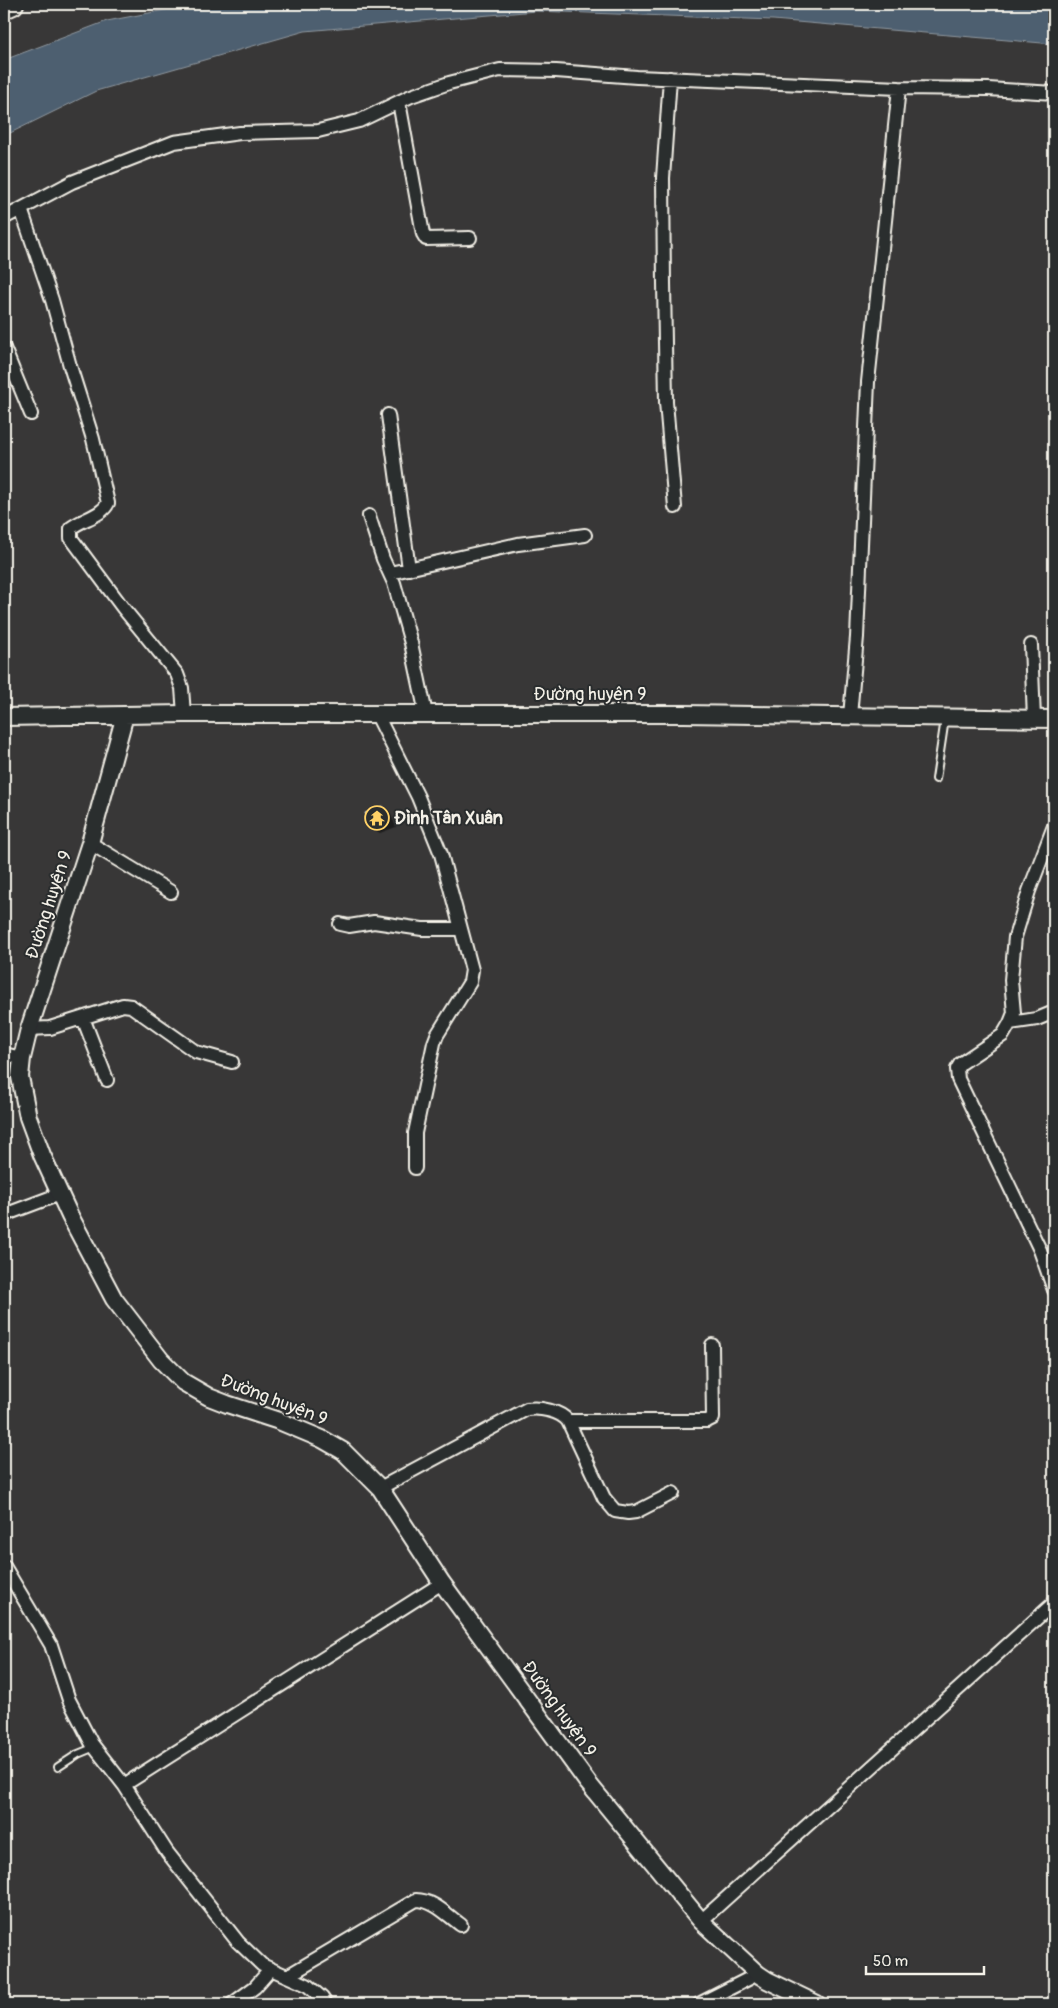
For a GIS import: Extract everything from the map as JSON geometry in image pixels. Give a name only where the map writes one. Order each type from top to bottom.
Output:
[{"type":"main road","points":[[4,8],[13,4]]},
{"type":"street","points":[[4,218],[72,182],[174,142],[240,133],[318,131],[359,121],[399,102],[449,83],[500,70],[1054,93]]},
{"type":"street","points":[[670,78],[664,178],[664,303],[666,402],[675,507]]},
{"type":"street","points":[[850,716],[857,637],[868,382],[899,88]]},
{"type":"street","points":[[399,102],[423,234],[426,239],[470,238]]},
{"type":"street","points":[[21,209],[52,300],[93,440],[108,503],[106,508],[71,528],[71,538],[123,608],[177,674],[182,688],[184,714]]},
{"type":"street","points":[[4,348],[31,414]]},
{"type":"street","points":[[388,415],[409,569]]},
{"type":"street","points":[[369,516],[383,559],[390,573],[412,643],[426,714]]},
{"type":"street","points":[[390,573],[518,544],[585,535]]},
{"type":"street","points":[[1031,645],[1034,719]]},
{"type":"street","name":"Đường huyện 9","points":[[4,717],[184,714],[426,714],[1054,719]]},
{"type":"street","name":"Đường huyện 9","points":[[125,715],[90,843],[29,1029],[22,1058],[20,1077],[28,1117],[42,1155],[114,1299],[161,1360],[183,1382],[209,1397],[322,1439],[343,1451],[380,1488],[442,1583],[588,1783],[701,1921],[758,1974],[817,2004]]},
{"type":"street","points":[[377,715],[418,797],[441,854],[472,976],[434,1043],[416,1133],[415,1168]]},
{"type":"street","points":[[1054,826],[1029,891],[1015,937],[1011,980],[1014,1013],[1003,1035],[960,1064],[957,1069],[958,1079],[1040,1250],[1050,1262],[1054,1290]]},
{"type":"street","points":[[90,843],[171,892]]},
{"type":"street","points":[[340,924],[356,925],[374,922],[422,929],[461,929]]},
{"type":"street","points":[[29,1029],[50,1028],[123,1005],[131,1006],[196,1052],[232,1062]]},
{"type":"street","points":[[1010,1023],[1037,1019],[1054,1012]]},
{"type":"street","points":[[83,1018],[107,1080]]},
{"type":"street","points":[[4,1054],[22,1058]]},
{"type":"street","points":[[4,1215],[60,1194]]},
{"type":"street","points":[[568,1421],[707,1421],[713,1418],[712,1345]]},
{"type":"street","points":[[380,1488],[527,1409],[533,1408],[560,1414],[568,1421],[604,1498],[615,1511],[636,1512],[673,1493]]},
{"type":"street","points":[[4,1566],[51,1646],[69,1700],[95,1747],[124,1786],[173,1860],[238,1942],[262,1966],[289,1975],[307,1985],[326,2004]]},
{"type":"street","points":[[124,1786],[442,1583]]},
{"type":"street","points":[[701,1921],[1054,1603]]},
{"type":"street","points":[[289,1975],[416,1900],[424,1900],[432,1904],[460,1925]]},
{"type":"street","points":[[232,2004],[255,1987],[270,1970]]},
{"type":"street","points":[[699,2004],[715,2001],[758,1974]]},
{"type":"lane","points":[[936,779],[945,718]]},
{"type":"lane","points":[[58,1767],[78,1754],[95,1747]]},
{"type":"water","points":[[196,4],[1054,4],[1054,44],[773,20],[536,11],[305,31],[96,91],[4,136],[4,60],[107,21]]},
{"type":"building","name":"Đình Tân Xuân","points":[[383,806],[389,823],[372,830],[365,813]]},
{"type":"place","name":"Đình Tân Xuân","points":[[377,818]]}]
